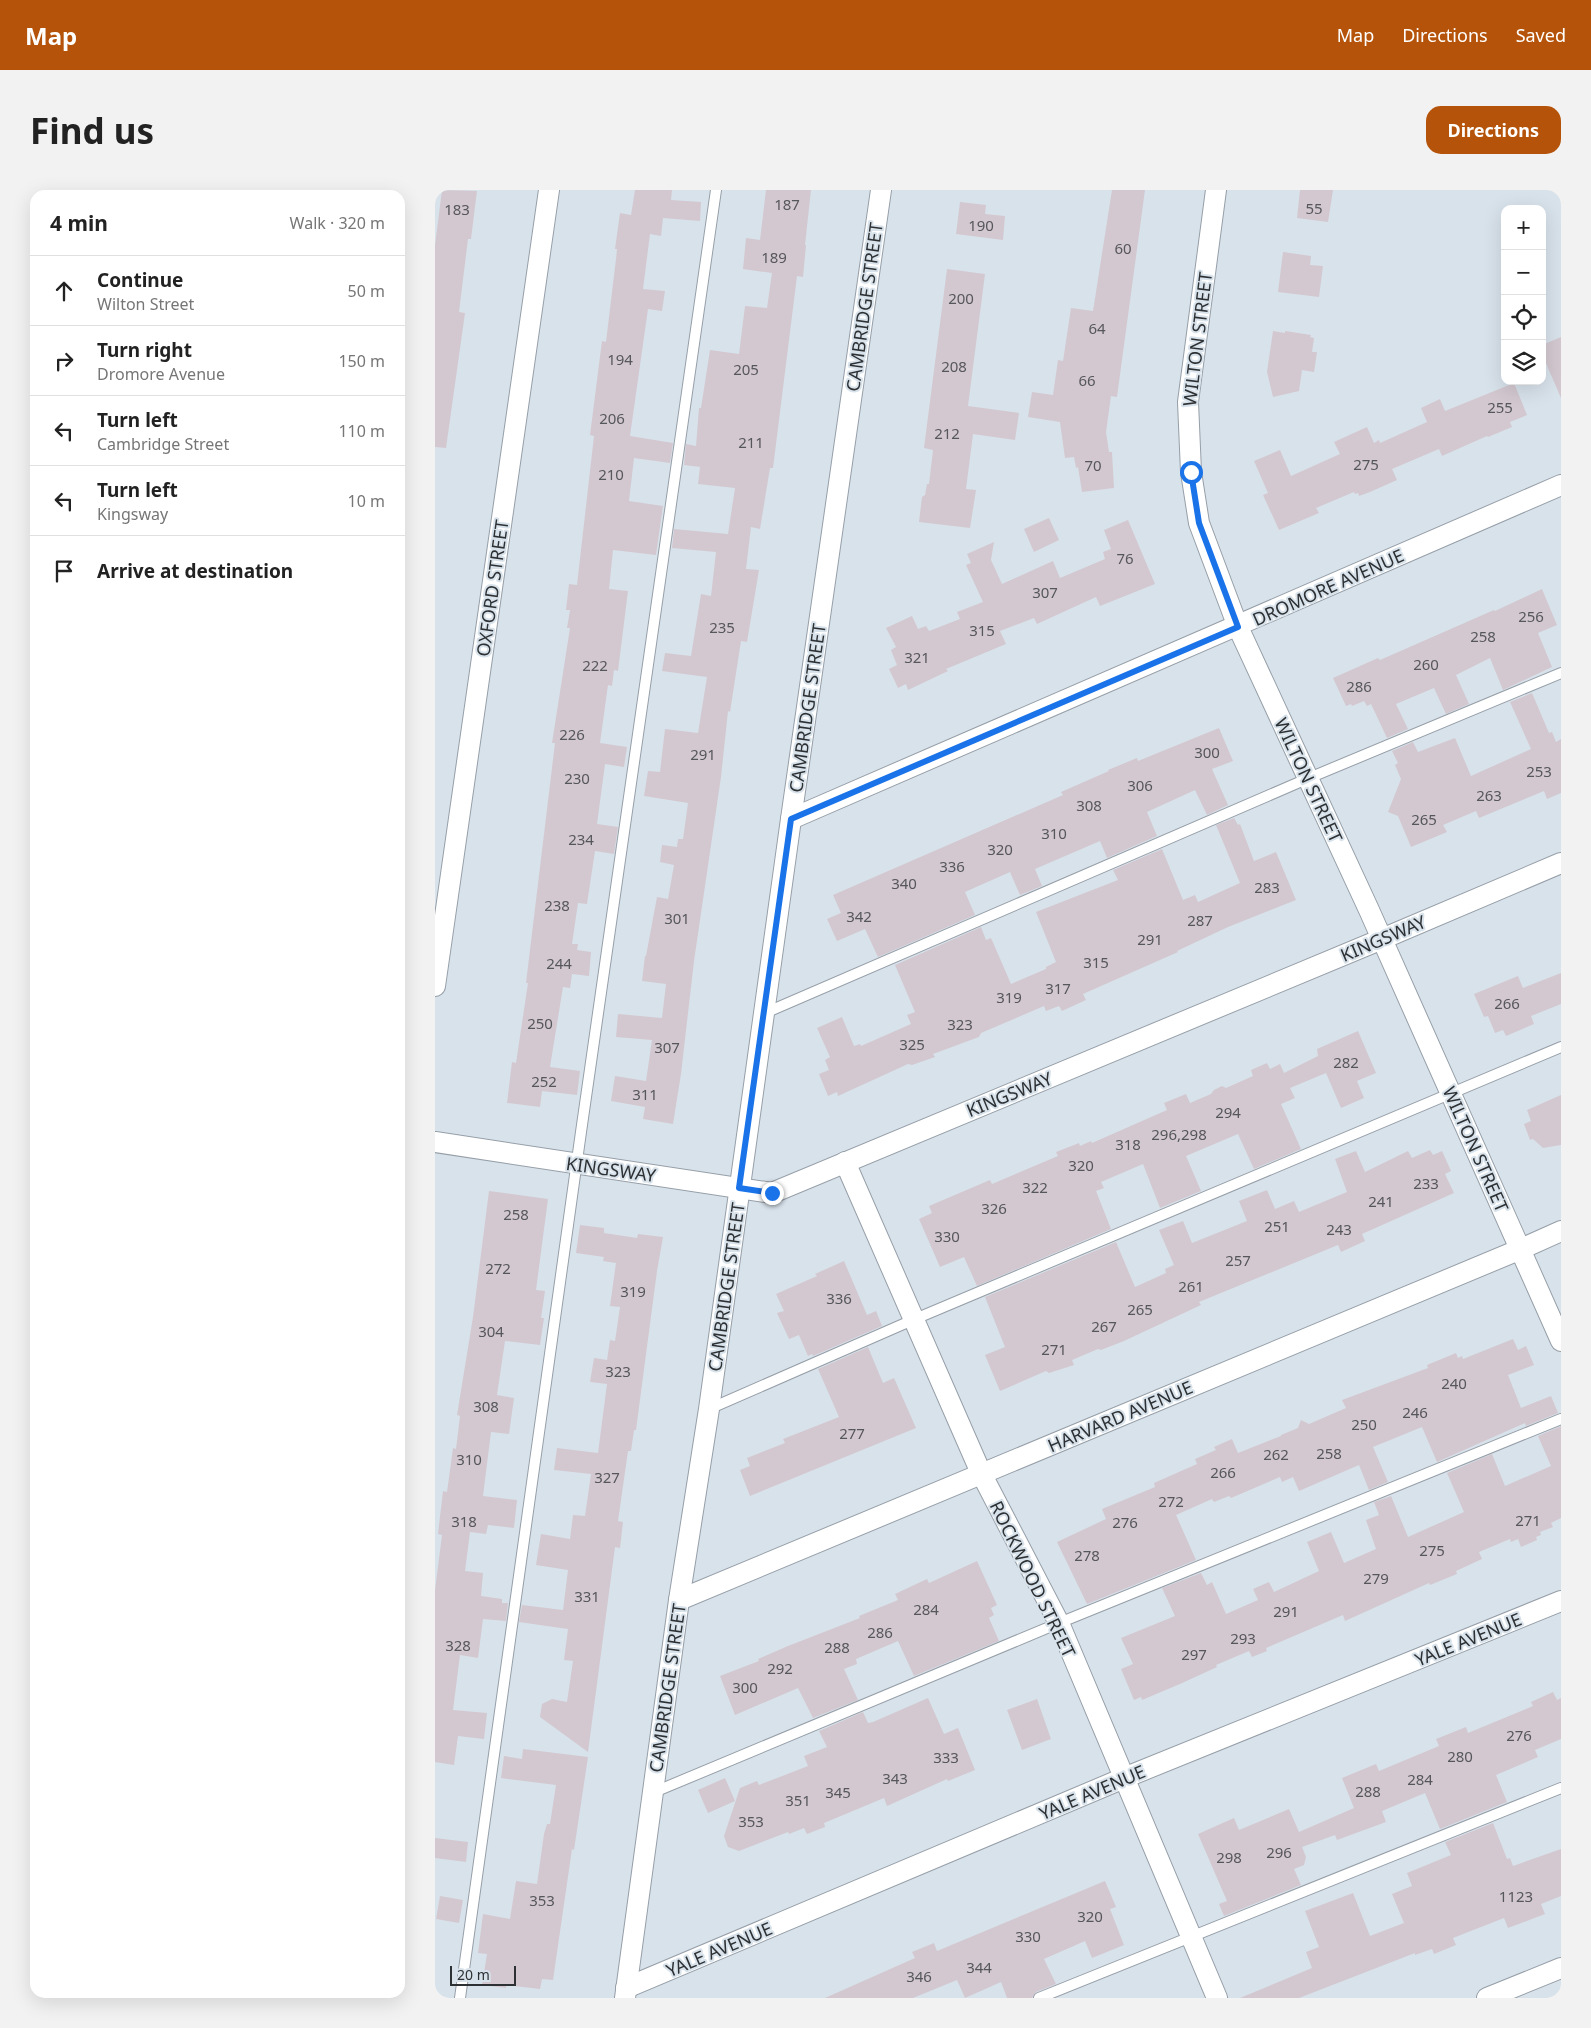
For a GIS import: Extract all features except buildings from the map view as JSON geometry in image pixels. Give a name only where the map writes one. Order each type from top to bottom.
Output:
[{"type":"street","name":"OXFORD STREET","points":[[435,986],[549,190]]},
{"type":"street","name":"CAMBRIDGE STREET","points":[[625,1993],[679,1600],[709,1409],[881,190]]},
{"type":"street","name":"WILTON STREET","points":[[1216,190],[1188,402],[1191,472],[1199,523],[1238,627],[1382,939],[1561,1341]]},
{"type":"street","name":"DROMORE AVENUE","points":[[791,819],[1238,627],[1561,485]]},
{"type":"street","name":"KINGSWAY","points":[[435,1142],[772,1193],[1561,863]]},
{"type":"street","name":"ROCKWOOD STREET","points":[[845,1162],[981,1474],[1059,1623],[1217,1998]]},
{"type":"street","name":"HARVARD AVENUE","points":[[679,1600],[1521,1249],[1561,1230]]},
{"type":"street","name":"YALE AVENUE","points":[[625,1993],[1124,1778],[1561,1602]]},
{"type":"street","points":[[1487,1998],[1561,1968]]},
{"type":"lane","points":[[460,1998],[576,1164],[716,190]]},
{"type":"lane","points":[[765,1013],[1309,778],[1561,673]]},
{"type":"lane","points":[[709,1409],[915,1319],[1561,1047]]},
{"type":"lane","points":[[652,1793],[1059,1623],[1561,1420]]},
{"type":"lane","points":[[1039,1998],[1561,1788]]},
{"type":"route","points":[[772,1193],[739,1188],[791,819],[1238,627],[1199,523],[1191,472]]}]
